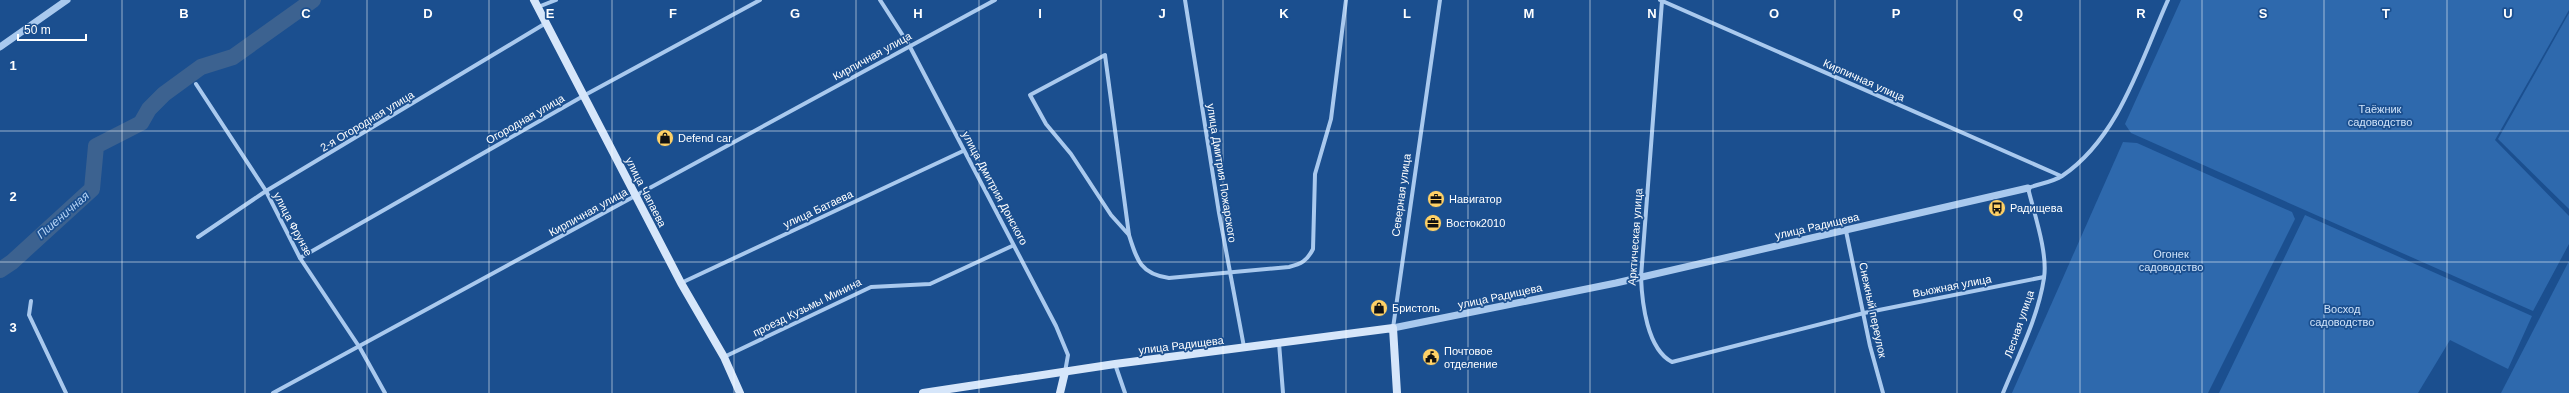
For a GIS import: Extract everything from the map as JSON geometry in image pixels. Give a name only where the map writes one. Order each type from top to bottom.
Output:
[{"type":"main road","name":"улица Чапаева","points":[[535,4],[585,95],[681,283],[724,357],[740,393]]},
{"type":"main road","name":"улица Радищева","points":[[923,393],[953,391],[1115,364],[1393,328]]},
{"type":"main road","name":"Северная улица","points":[[1393,328],[1397,393]]},
{"type":"main road","name":"улица Дмитрия Донского","points":[[1060,393],[1065,372]]},
{"type":"street","points":[[0,47],[67,0]]},
{"type":"street","points":[[535,4],[556,0]]},
{"type":"street","name":"Огородная улица","points":[[300,258],[585,95],[760,0]]},
{"type":"street","name":"улица Дмитрия Донского","points":[[880,0],[909,45],[1012,246],[1056,326],[1068,355],[1065,372]]},
{"type":"street","name":"Кирпичная улица","points":[[273,393],[360,348],[909,45],[995,0]]},
{"type":"street","name":"улица Дмитрия Пожарского","points":[[1185,0],[1244,348]]},
{"type":"street","points":[[1129,235],[1111,215],[1071,154],[1046,124],[1030,94],[1105,54],[1129,235],[1134,252],[1152,276],[1169,278],[1302,264],[1313,249],[1316,174],[1331,119],[1346,0]]},
{"type":"street","name":"Северная улица","points":[[1393,328],[1440,0]]},
{"type":"street","name":"Кирпичная улица","points":[[1661,0],[2061,176]]},
{"type":"street","name":"Арктическая улица","points":[[1661,0],[1641,277],[1641,300],[1659,354],[1672,362],[1864,313]]},
{"type":"street","points":[[2028,188],[2061,176],[2091,151],[2113,123],[2168,0]]},
{"type":"street","name":"2-я Огородная улица","points":[[198,237],[266,191],[546,23]]},
{"type":"street","name":"улица Фрунзе","points":[[196,84],[266,191],[300,258],[360,348],[385,393]]},
{"type":"street","name":"улица Батаева","points":[[681,283],[963,151]]},
{"type":"street","name":"улица Радищева","points":[[1393,328],[1641,277],[2028,188]]},
{"type":"street","name":"Лесная улица","points":[[2003,393],[2036,312],[2044,277],[2036,221],[2028,188]]},
{"type":"street","name":"Снежный переулок","points":[[1846,231],[1870,346],[1883,393]]},
{"type":"street","name":"проезд Кузьмы Минина","points":[[724,357],[871,286],[930,284],[1012,246]]},
{"type":"street","name":"Вьюжная улица","points":[[1864,313],[2044,277]]},
{"type":"street","points":[[31,301],[29,315],[66,393]]},
{"type":"street","points":[[1279,343],[1283,393]]},
{"type":"street","points":[[1115,364],[1125,393]]},
{"type":"green space","name":"Таёжник садоводство","points":[[2181,0],[2569,0],[2569,10],[2495,140],[2569,216],[2569,244],[2533,311],[2131,133],[2125,124]]},
{"type":"green space","points":[[2569,13],[2569,209],[2498,139]]},
{"type":"green space","name":"Огонек садоводство","points":[[2123,142],[2137,143],[2292,212],[2295,219],[2208,393],[2012,393]]},
{"type":"green space","name":"Восход садоводство","points":[[2305,215],[2532,316],[2508,369],[2450,340],[2418,393],[2219,393]]},
{"type":"green space","points":[[2569,261],[2569,393],[2501,393]]},
{"type":"waterway","name":"Пшеничная","points":[[0,270],[12,262],[92,189],[96,146],[141,123],[149,109],[164,94],[201,67],[233,57],[313,0]]},
{"type":"place","name":"Defend car","points":[[665,138]]},
{"type":"place","name":"Навигатор","points":[[1436,199]]},
{"type":"place","name":"Радищева","points":[[1997,208]]},
{"type":"place","name":"Восток2010","points":[[1433,223]]},
{"type":"place","name":"Бристоль","points":[[1379,308]]},
{"type":"place","name":"Почтовое отделение","points":[[1431,357]]}]
